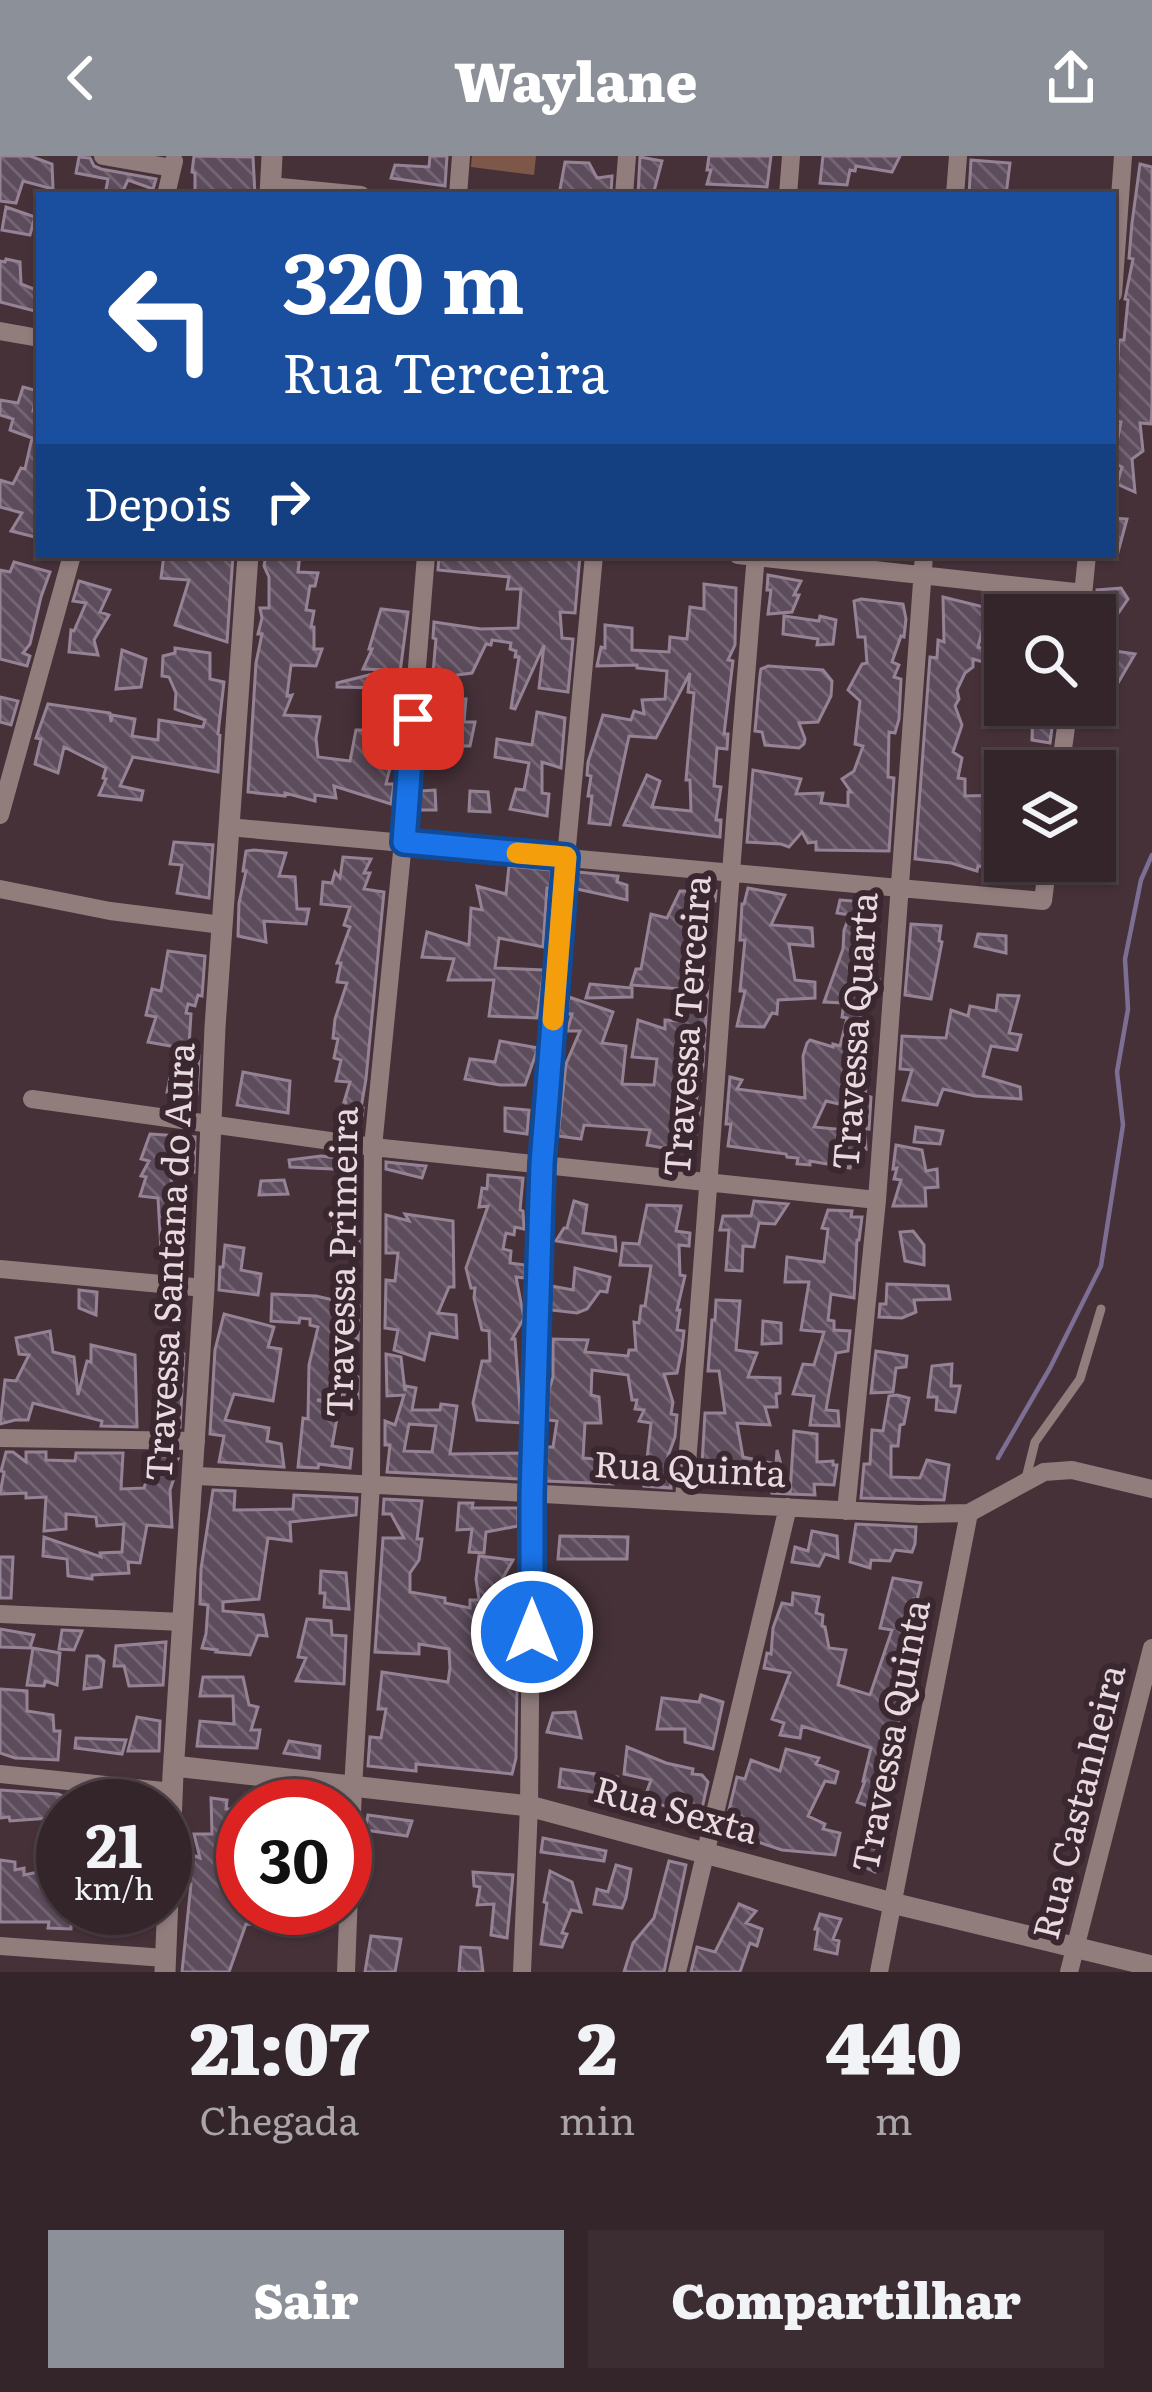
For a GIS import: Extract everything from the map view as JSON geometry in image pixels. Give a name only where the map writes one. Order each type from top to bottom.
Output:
[{"type":"street","points":[[103,156],[174,162],[167,192]]},
{"type":"street","points":[[272,156],[270,190],[306,192]]},
{"type":"street","points":[[458,192],[461,156]]},
{"type":"street","points":[[624,192],[627,156]]},
{"type":"street","points":[[788,192],[791,156]]},
{"type":"street","points":[[955,192],[958,156]]},
{"type":"street","points":[[1116,253],[1123,156]]},
{"type":"street","points":[[0,331],[36,337]]},
{"type":"street","points":[[0,815],[71,558]]},
{"type":"street","name":"Travessa Santana do Aura","points":[[174,1779],[248,558]]},
{"type":"street","name":"Travessa Primeira","points":[[354,1779],[371,1483],[374,1147],[426,558]]},
{"type":"street","points":[[522,1972],[530,1806],[532,1495],[542,1164],[594,558]]},
{"type":"street","name":"Travessa Terceira","points":[[684,1500],[711,1181],[750,558]]},
{"type":"street","points":[[767,558],[1084,593],[1088,558]]},
{"type":"street","name":"Travessa Quarta","points":[[846,1511],[877,1200],[924,558]]},
{"type":"street","points":[[228,826],[1043,901],[1045,882]]},
{"type":"street","points":[[0,889],[110,911],[222,925]]},
{"type":"street","points":[[32,1099],[374,1147],[877,1200]]},
{"type":"street","points":[[0,1270],[204,1288]]},
{"type":"street","points":[[0,1438],[196,1441]]},
{"type":"street","points":[[969,1513],[1044,1472],[1072,1470],[1152,1489]]},
{"type":"street","name":"Rua Quinta","points":[[193,1476],[846,1511],[969,1513]]},
{"type":"street","points":[[677,1972],[788,1507]]},
{"type":"street","name":"Travessa Quinta","points":[[879,1972],[969,1513]]},
{"type":"street","points":[[0,1614],[183,1622]]},
{"type":"street","name":"Rua Castanheira","points":[[1069,1972],[1152,1648]]},
{"type":"street","name":"Rua Sexta","points":[[174,1766],[280,1779]]},
{"type":"street","points":[[0,1774],[48,1779]]},
{"type":"street","name":"Rua Sexta","points":[[372,1790],[530,1806],[892,1903],[1152,1966]]},
{"type":"street","name":"Travessa Santana do Aura","points":[[165,1965],[166,1935]]},
{"type":"street","name":"Travessa Primeira","points":[[346,1972],[347,1935]]},
{"type":"street","points":[[0,1946],[165,1965]]},
{"type":"lane","points":[[1024,1482],[1035,1442],[1080,1379],[1101,1309]]},
{"type":"shaded area","points":[[472,156],[536,156],[534,175],[471,167]]},
{"type":"building","points":[[0,156],[30,156],[52,164],[53,189],[23,181],[16,203],[0,201]]},
{"type":"building","points":[[194,156],[253,157],[255,192],[195,192]]},
{"type":"building","points":[[430,156],[447,156],[445,186],[391,178],[395,165],[429,167]]},
{"type":"building","points":[[709,156],[771,156],[767,187],[707,184]]},
{"type":"building","points":[[823,156],[900,156],[892,172],[856,166],[855,171],[850,170],[847,185],[820,183]]},
{"type":"building","points":[[79,157],[90,158],[101,169],[156,179],[153,189],[128,180],[122,192],[106,192],[108,179],[76,173]]},
{"type":"building","points":[[640,157],[662,161],[654,192],[638,192]]},
{"type":"building","points":[[971,160],[1010,163],[1006,192],[969,192]]},
{"type":"building","points":[[565,162],[589,163],[597,178],[612,176],[611,192],[560,192]]},
{"type":"building","points":[[1140,164],[1152,167],[1152,406],[1151,424],[1140,423],[1143,451],[1132,459],[1135,492],[1117,484],[1122,467],[1116,464],[1121,422],[1116,421],[1119,340],[1124,340],[1133,259],[1129,258]]},
{"type":"building","points":[[6,207],[35,217],[30,235],[2,230]]},
{"type":"building","points":[[0,261],[20,262],[21,284],[36,290],[36,311],[0,302]]},
{"type":"building","points":[[23,387],[36,390],[36,537],[11,531],[22,513],[0,507],[0,480],[13,484],[21,468],[25,469],[32,438],[10,430],[13,419],[0,415],[0,400],[18,403]]},
{"type":"building","points":[[1116,518],[1127,519],[1117,556]]},
{"type":"building","points":[[164,558],[233,558],[227,642],[175,625],[189,580],[161,578]]},
{"type":"building","points":[[265,558],[300,558],[298,572],[318,573],[306,610],[314,611],[314,649],[322,649],[316,666],[291,665],[287,696],[292,695],[284,715],[320,717],[318,757],[350,761],[356,730],[371,730],[373,713],[392,714],[387,688],[337,687],[337,683],[389,670],[363,669],[381,609],[408,612],[398,733],[386,784],[394,784],[391,804],[334,786],[336,798],[315,795],[315,801],[285,793],[248,792],[262,634],[258,634],[260,608],[269,608],[269,577]]},
{"type":"building","points":[[439,558],[580,558],[575,613],[560,612],[562,638],[573,639],[568,692],[539,688],[544,645],[515,709],[511,708],[519,657],[510,649],[511,643],[492,640],[472,673],[457,675],[456,699],[466,699],[464,722],[475,722],[470,746],[438,746],[442,731],[430,730],[438,694],[431,695],[434,622],[481,629],[518,628],[521,589],[507,589],[509,577],[438,570]]},
{"type":"building","points":[[14,562],[50,572],[30,644],[23,653],[30,656],[27,666],[0,659],[0,570],[10,572]]},
{"type":"building","points":[[768,575],[801,581],[792,612],[768,614]]},
{"type":"building","points":[[79,581],[110,590],[100,612],[109,615],[94,640],[98,655],[69,652],[71,630],[86,603],[73,601]]},
{"type":"building","points":[[704,584],[736,588],[735,645],[728,660],[733,661],[724,734],[728,734],[727,749],[717,748],[714,786],[721,787],[716,820],[721,820],[720,837],[624,825],[647,775],[660,781],[652,807],[691,811],[690,780],[686,780],[694,693],[688,692],[690,673],[656,738],[629,736],[610,825],[589,823],[588,762],[603,715],[631,720],[634,711],[644,714],[642,700],[665,699],[667,671],[637,665],[597,666],[601,647],[605,648],[605,625],[632,628],[632,650],[669,652],[670,637],[687,639],[690,607],[704,609]]},
{"type":"building","points":[[1121,588],[1128,599],[1116,617],[1116,594],[1097,594],[1097,590]]},
{"type":"building","points":[[943,597],[984,607],[978,647],[984,648],[984,662],[973,659],[973,667],[957,690],[955,706],[962,725],[953,752],[962,758],[958,778],[965,779],[965,796],[984,796],[984,867],[978,866],[977,871],[915,859],[930,657],[937,658],[938,640],[944,642]]},
{"type":"building","points":[[854,601],[903,604],[906,619],[904,637],[892,662],[899,665],[894,677],[901,679],[899,719],[895,733],[889,732],[888,777],[894,778],[889,851],[816,850],[816,842],[808,843],[802,832],[789,847],[747,842],[753,770],[801,779],[796,794],[823,793],[821,803],[848,806],[851,792],[842,779],[854,771],[863,746],[855,744],[860,701],[848,690],[867,663]]},
{"type":"building","points":[[784,616],[836,620],[833,644],[817,645],[818,639],[783,634]]},
{"type":"building","points":[[175,648],[210,653],[210,679],[224,682],[218,772],[133,757],[120,786],[143,791],[141,800],[99,795],[106,768],[64,747],[58,773],[35,764],[41,739],[36,738],[48,704],[110,713],[111,722],[112,715],[135,719],[132,736],[158,740],[159,720],[203,727],[205,720],[175,709],[176,693],[169,677],[162,676],[163,656],[175,653]]},
{"type":"building","points":[[122,650],[146,659],[141,687],[116,689]]},
{"type":"building","points":[[1116,651],[1135,654],[1118,683]]},
{"type":"building","points":[[761,669],[823,670],[832,681],[831,696],[818,722],[799,723],[805,739],[799,748],[765,745],[762,732],[755,731]]},
{"type":"building","points":[[0,697],[18,701],[11,725],[0,722]]},
{"type":"building","points":[[537,712],[565,718],[561,768],[542,762],[542,793],[549,794],[547,816],[510,809],[516,789],[524,790],[529,763],[495,757],[497,739],[532,745]]},
{"type":"building","points":[[1032,726],[1052,726],[1050,743],[1032,740]]},
{"type":"building","points":[[435,790],[436,810],[419,810],[421,791]]},
{"type":"building","points":[[470,791],[488,792],[490,812],[469,811]]},
{"type":"building","points":[[174,842],[213,845],[209,898],[177,893],[182,865],[170,864]]},
{"type":"building","points":[[246,851],[286,853],[279,876],[295,877],[297,909],[309,909],[306,924],[264,921],[266,942],[238,936]]},
{"type":"building","points":[[343,857],[371,859],[364,873],[370,873],[364,889],[384,892],[362,1120],[345,1119],[350,1082],[336,1081],[341,1060],[334,1058],[335,1019],[347,983],[337,982],[341,963],[337,963],[350,927],[344,925],[350,907],[321,904],[323,882],[332,883],[335,872],[340,878]]},
{"type":"building","points":[[509,866],[551,870],[543,947],[499,938],[495,968],[544,970],[537,1018],[489,1016],[494,980],[448,980],[454,959],[422,957],[427,932],[469,945],[471,908],[482,910],[477,886],[506,894]]},
{"type":"building","points":[[578,872],[618,876],[617,882],[627,885],[627,900],[577,889]]},
{"type":"building","points":[[748,888],[785,895],[771,925],[812,928],[813,946],[789,944],[795,980],[815,982],[815,998],[778,1000],[777,1014],[772,1013],[764,1027],[737,1026],[745,991],[740,991],[745,940],[740,940]]},
{"type":"building","points":[[680,891],[716,891],[715,901],[696,905],[708,985],[696,1134],[672,1133],[669,1149],[647,1145],[650,1130],[584,1125],[581,1139],[558,1136],[566,1064],[580,1031],[567,1031],[572,1014],[567,1014],[569,997],[613,1012],[602,1043],[626,1046],[622,1084],[654,1085],[657,1059],[632,1057],[638,1020],[665,1029],[665,1020],[677,1021],[682,989],[631,985],[636,969],[641,969],[651,914],[667,918]]},
{"type":"building","points":[[840,900],[878,903],[871,958],[877,959],[879,980],[862,1030],[872,1032],[859,1077],[867,1079],[865,1096],[871,1097],[866,1149],[858,1147],[850,1168],[810,1161],[810,1165],[797,1164],[798,1158],[786,1154],[728,1146],[730,1077],[742,1080],[737,1089],[805,1098],[807,1043],[840,1046],[847,1018],[842,1017],[844,1003],[824,1002],[850,915],[837,913]],"holes":[[[826,1101],[852,1107],[846,1130],[814,1127]]]},
{"type":"building","points":[[911,924],[941,926],[931,999],[905,995]]},
{"type":"building","points":[[978,934],[1006,936],[1006,953],[975,946]]},
{"type":"building","points":[[168,951],[205,956],[202,996],[198,995],[195,1006],[188,1004],[186,1013],[191,1014],[188,1062],[199,1057],[197,1094],[167,1092],[176,1047],[148,1042],[156,1017],[146,1015],[152,989],[161,991]]},
{"type":"building","points":[[590,984],[632,988],[632,997],[586,998]]},
{"type":"building","points":[[998,995],[1019,996],[1009,1033],[1021,1035],[1017,1050],[991,1046],[983,1076],[1020,1087],[1021,1099],[943,1089],[937,1105],[903,1100],[912,1070],[900,1069],[902,1036],[946,1038],[951,1010],[968,1016],[970,1006],[996,1011]]},
{"type":"building","points":[[500,1041],[538,1048],[525,1085],[465,1079],[470,1059],[495,1062]]},
{"type":"building","points":[[243,1072],[290,1081],[288,1113],[237,1105]]},
{"type":"building","points":[[505,1108],[529,1110],[527,1134],[505,1131]]},
{"type":"building","points":[[916,1127],[943,1131],[940,1144],[914,1142]]},
{"type":"building","points":[[150,1134],[195,1137],[194,1172],[169,1167],[177,1216],[172,1215],[167,1250],[161,1250],[158,1198],[140,1196],[146,1177],[141,1176],[149,1161],[141,1159]]},
{"type":"building","points":[[896,1145],[922,1150],[926,1171],[937,1169],[938,1187],[925,1188],[926,1206],[893,1206],[901,1180],[894,1179]]},
{"type":"building","points":[[321,1156],[354,1160],[353,1170],[290,1167],[289,1160]]},
{"type":"building","points":[[386,1162],[426,1166],[422,1178],[386,1169]]},
{"type":"building","points":[[488,1175],[523,1178],[520,1210],[524,1229],[515,1227],[514,1235],[506,1233],[503,1249],[511,1251],[510,1263],[525,1265],[525,1278],[516,1277],[524,1318],[512,1339],[521,1423],[477,1420],[473,1403],[482,1361],[490,1361],[489,1331],[482,1330],[475,1288],[471,1288],[466,1268],[488,1206],[479,1207]]},
{"type":"building","points":[[284,1180],[288,1194],[259,1195],[261,1181]]},
{"type":"building","points":[[574,1201],[587,1205],[583,1233],[615,1237],[616,1251],[556,1241],[567,1228]]},
{"type":"building","points":[[754,1201],[788,1204],[775,1224],[759,1223],[754,1247],[743,1246],[742,1271],[726,1270],[729,1230],[720,1230],[723,1216],[751,1216]]},
{"type":"building","points":[[647,1205],[681,1206],[676,1231],[690,1233],[689,1246],[679,1245],[680,1275],[685,1276],[677,1310],[677,1330],[684,1331],[682,1348],[677,1373],[664,1374],[673,1402],[671,1414],[677,1415],[668,1456],[671,1488],[644,1486],[651,1423],[639,1421],[644,1410],[635,1409],[637,1400],[632,1400],[628,1375],[592,1370],[591,1395],[599,1397],[601,1423],[585,1423],[583,1458],[608,1460],[613,1484],[546,1481],[547,1447],[553,1447],[557,1421],[548,1420],[553,1339],[588,1340],[585,1352],[628,1356],[629,1350],[636,1350],[634,1322],[639,1323],[641,1306],[645,1306],[651,1266],[620,1265],[623,1243],[639,1244]]},
{"type":"building","points":[[331,1210],[359,1213],[359,1253],[335,1253]]},
{"type":"building","points":[[828,1210],[852,1211],[851,1217],[862,1217],[854,1298],[831,1294],[828,1320],[834,1321],[834,1330],[850,1331],[848,1351],[836,1353],[826,1410],[838,1411],[839,1426],[810,1425],[814,1396],[793,1394],[803,1364],[814,1365],[824,1332],[801,1330],[809,1282],[785,1282],[787,1257],[824,1262],[828,1229],[822,1228]]},
{"type":"building","points":[[405,1214],[453,1221],[454,1287],[449,1287],[438,1313],[456,1315],[457,1338],[430,1333],[424,1360],[394,1350],[398,1330],[385,1328],[386,1280],[395,1281],[398,1253],[386,1253],[386,1215],[409,1221]]},
{"type":"building","points":[[913,1231],[924,1245],[924,1265],[905,1261],[900,1232]]},
{"type":"building","points":[[225,1245],[244,1248],[241,1270],[261,1274],[258,1295],[219,1290]]},
{"type":"building","points":[[575,1268],[610,1277],[607,1292],[600,1291],[587,1309],[577,1313],[551,1310],[552,1286],[573,1290]]},
{"type":"building","points":[[887,1284],[948,1286],[950,1299],[914,1300],[916,1312],[902,1318],[879,1317],[880,1304],[886,1304]]},
{"type":"building","points":[[79,1290],[97,1292],[96,1315],[79,1308]]},
{"type":"building","points":[[272,1294],[316,1296],[359,1306],[358,1340],[345,1375],[358,1377],[358,1398],[341,1394],[340,1399],[317,1400],[339,1407],[332,1446],[352,1449],[350,1468],[298,1467],[318,1327],[310,1325],[310,1319],[271,1321]]},
{"type":"building","points":[[716,1300],[740,1301],[736,1350],[757,1353],[748,1377],[780,1378],[777,1407],[765,1407],[770,1425],[737,1423],[743,1457],[776,1464],[777,1450],[789,1494],[772,1493],[773,1485],[746,1483],[746,1488],[718,1479],[701,1481],[705,1413],[725,1413],[719,1371],[708,1371]]},
{"type":"building","points":[[224,1314],[274,1327],[268,1347],[281,1349],[273,1401],[234,1394],[225,1420],[269,1428],[267,1441],[281,1444],[284,1467],[219,1462],[224,1436],[210,1434],[215,1350]]},
{"type":"building","points":[[763,1321],[781,1323],[781,1343],[762,1344]]},
{"type":"building","points":[[50,1331],[53,1352],[74,1357],[78,1395],[87,1361],[91,1362],[91,1345],[135,1355],[137,1427],[101,1426],[102,1421],[33,1403],[28,1420],[0,1424],[5,1380],[16,1381],[29,1355],[19,1354],[16,1338]]},
{"type":"building","points":[[159,1349],[184,1354],[180,1427],[155,1427]]},
{"type":"building","points":[[876,1351],[907,1356],[906,1367],[896,1368],[893,1392],[871,1393]]},
{"type":"building","points":[[386,1354],[401,1357],[405,1391],[406,1386],[416,1388],[412,1410],[457,1406],[450,1454],[520,1453],[519,1479],[387,1472],[390,1445],[385,1445],[385,1421],[395,1425],[404,1395],[387,1396]],"holes":[[[409,1424],[436,1426],[432,1452],[404,1451]]]},
{"type":"building","points":[[952,1364],[951,1386],[960,1386],[955,1412],[936,1410],[937,1397],[928,1397],[932,1366]]},
{"type":"building","points":[[889,1396],[909,1398],[898,1446],[891,1446],[891,1477],[920,1478],[927,1460],[949,1465],[944,1500],[861,1498],[872,1430],[883,1431]]},
{"type":"building","points":[[794,1431],[817,1434],[817,1462],[837,1465],[834,1485],[814,1484],[815,1495],[790,1494]]},
{"type":"building","points":[[6,1452],[26,1462],[26,1452],[46,1452],[46,1460],[75,1461],[76,1453],[123,1453],[121,1489],[144,1488],[155,1455],[178,1459],[169,1478],[174,1478],[172,1527],[147,1525],[140,1563],[128,1562],[129,1573],[92,1575],[92,1579],[68,1576],[67,1559],[43,1556],[44,1537],[101,1557],[100,1553],[122,1552],[124,1524],[97,1526],[96,1517],[66,1514],[66,1529],[44,1531],[46,1497],[0,1494]]},
{"type":"building","points":[[213,1490],[235,1491],[234,1510],[293,1509],[294,1495],[357,1498],[356,1515],[290,1522],[291,1541],[268,1538],[259,1599],[223,1602],[223,1611],[263,1615],[267,1636],[258,1635],[250,1655],[202,1648],[208,1605],[200,1604],[201,1569]]},
{"type":"building","points":[[384,1499],[422,1501],[417,1539],[422,1539],[419,1560],[410,1573],[410,1592],[470,1608],[470,1600],[479,1600],[479,1556],[513,1560],[501,1581],[514,1581],[517,1601],[512,1774],[416,1764],[416,1771],[368,1766],[370,1737],[381,1738],[386,1709],[378,1709],[382,1672],[448,1682],[450,1668],[449,1649],[419,1644],[419,1654],[375,1652],[383,1538],[404,1538],[391,1514],[383,1514]]},
{"type":"building","points":[[459,1503],[473,1503],[472,1508],[518,1508],[518,1526],[486,1532],[484,1553],[469,1552],[472,1529],[457,1530]]},
{"type":"building","points":[[856,1524],[916,1527],[912,1552],[895,1550],[890,1561],[871,1560],[870,1568],[850,1562]]},
{"type":"building","points":[[812,1531],[837,1536],[838,1558],[825,1554],[819,1566],[792,1562],[795,1547],[808,1551]]},
{"type":"building","points":[[560,1536],[628,1537],[627,1559],[558,1559]]},
{"type":"building","points":[[0,1557],[13,1557],[11,1598],[0,1598]]},
{"type":"building","points":[[321,1571],[346,1573],[349,1609],[324,1607]]},
{"type":"building","points":[[893,1578],[921,1583],[907,1642],[912,1643],[913,1660],[884,1812],[857,1802],[871,1748],[802,1726],[800,1738],[780,1735],[784,1723],[772,1719],[790,1673],[764,1668],[782,1603],[792,1605],[793,1593],[819,1597],[816,1613],[823,1615],[829,1648],[846,1650],[838,1685],[870,1695],[892,1630],[880,1628]]},
{"type":"building","points":[[307,1619],[331,1621],[332,1635],[346,1636],[344,1684],[296,1681],[306,1658],[298,1657]]},
{"type":"building","points":[[0,1629],[34,1635],[30,1648],[0,1647]]},
{"type":"building","points":[[62,1630],[82,1631],[74,1650],[59,1649]]},
{"type":"building","points":[[166,1642],[163,1685],[129,1686],[124,1666],[114,1666],[116,1646]]},
{"type":"building","points":[[33,1648],[60,1653],[57,1685],[45,1681],[44,1686],[27,1685]]},
{"type":"building","points":[[87,1656],[104,1661],[101,1687],[84,1689]]},
{"type":"building","points":[[203,1677],[243,1677],[249,1705],[258,1707],[251,1730],[260,1730],[257,1748],[197,1746],[200,1721],[234,1724],[233,1696],[200,1696]]},
{"type":"building","points":[[0,1689],[27,1691],[27,1711],[53,1715],[54,1731],[60,1731],[58,1760],[0,1753]]},
{"type":"building","points":[[701,1695],[723,1702],[713,1749],[685,1742],[685,1729],[657,1729],[662,1698],[699,1702]]},
{"type":"building","points":[[575,1712],[581,1738],[547,1732],[553,1713]]},
{"type":"building","points":[[137,1717],[160,1721],[159,1751],[128,1751]]},
{"type":"building","points":[[76,1738],[126,1740],[122,1754],[75,1748]]},
{"type":"building","points":[[289,1741],[320,1746],[319,1758],[284,1753]]},
{"type":"building","points":[[627,1747],[702,1775],[708,1782],[698,1826],[665,1817],[669,1807],[644,1800],[651,1780],[624,1774]]},
{"type":"building","points":[[786,1749],[819,1758],[816,1764],[838,1772],[835,1783],[825,1781],[808,1816],[825,1824],[823,1829],[840,1833],[835,1855],[782,1850],[731,1833],[737,1812],[729,1810],[737,1777],[745,1779],[751,1760],[780,1771]]},
{"type":"building","points":[[561,1769],[617,1777],[613,1795],[559,1787]]},
{"type":"building","points":[[0,1790],[36,1792],[36,1819],[0,1818]]},
{"type":"building","points":[[211,1798],[216,1799],[216,1935],[242,1935],[229,1972],[182,1972],[186,1935],[192,1935],[192,1855],[200,1858],[194,1834],[212,1834]]},
{"type":"building","points":[[372,1816],[412,1821],[407,1836],[372,1831]]},
{"type":"building","points":[[543,1838],[606,1851],[604,1861],[541,1852]]},
{"type":"building","points":[[865,1846],[881,1850],[875,1872],[860,1865]]},
{"type":"building","points":[[0,1860],[15,1862],[15,1870],[24,1868],[24,1875],[36,1873],[36,1922],[0,1922]]},
{"type":"building","points":[[669,1861],[686,1865],[664,1972],[624,1972],[633,1943],[654,1918]]},
{"type":"building","points":[[616,1865],[631,1869],[622,1908],[594,1904],[597,1889],[608,1892]]},
{"type":"building","points":[[550,1871],[572,1882],[581,1912],[571,1910],[562,1947],[541,1944]]},
{"type":"building","points":[[473,1872],[513,1875],[507,1938],[491,1935],[494,1904],[477,1905],[480,1887],[474,1886]]},
{"type":"building","points":[[739,1904],[756,1911],[746,1923],[762,1929],[757,1946],[750,1943],[740,1972],[691,1972],[697,1947],[715,1952]]},
{"type":"building","points":[[820,1914],[841,1919],[833,1939],[839,1941],[837,1954],[815,1949]]},
{"type":"building","points":[[371,1936],[401,1939],[395,1972],[365,1972]]},
{"type":"building","points":[[461,1947],[480,1948],[483,1972],[459,1972]]},
{"type":"waterway","points":[[998,1458],[1101,1266],[1123,1125],[1117,1072],[1128,1009],[1125,959],[1141,880],[1152,855]]},
{"type":"slow traffic","points":[[517,853],[566,857],[553,1020]]},
{"type":"route","points":[[413,719],[404,842],[566,857],[542,1164],[532,1632]]}]
